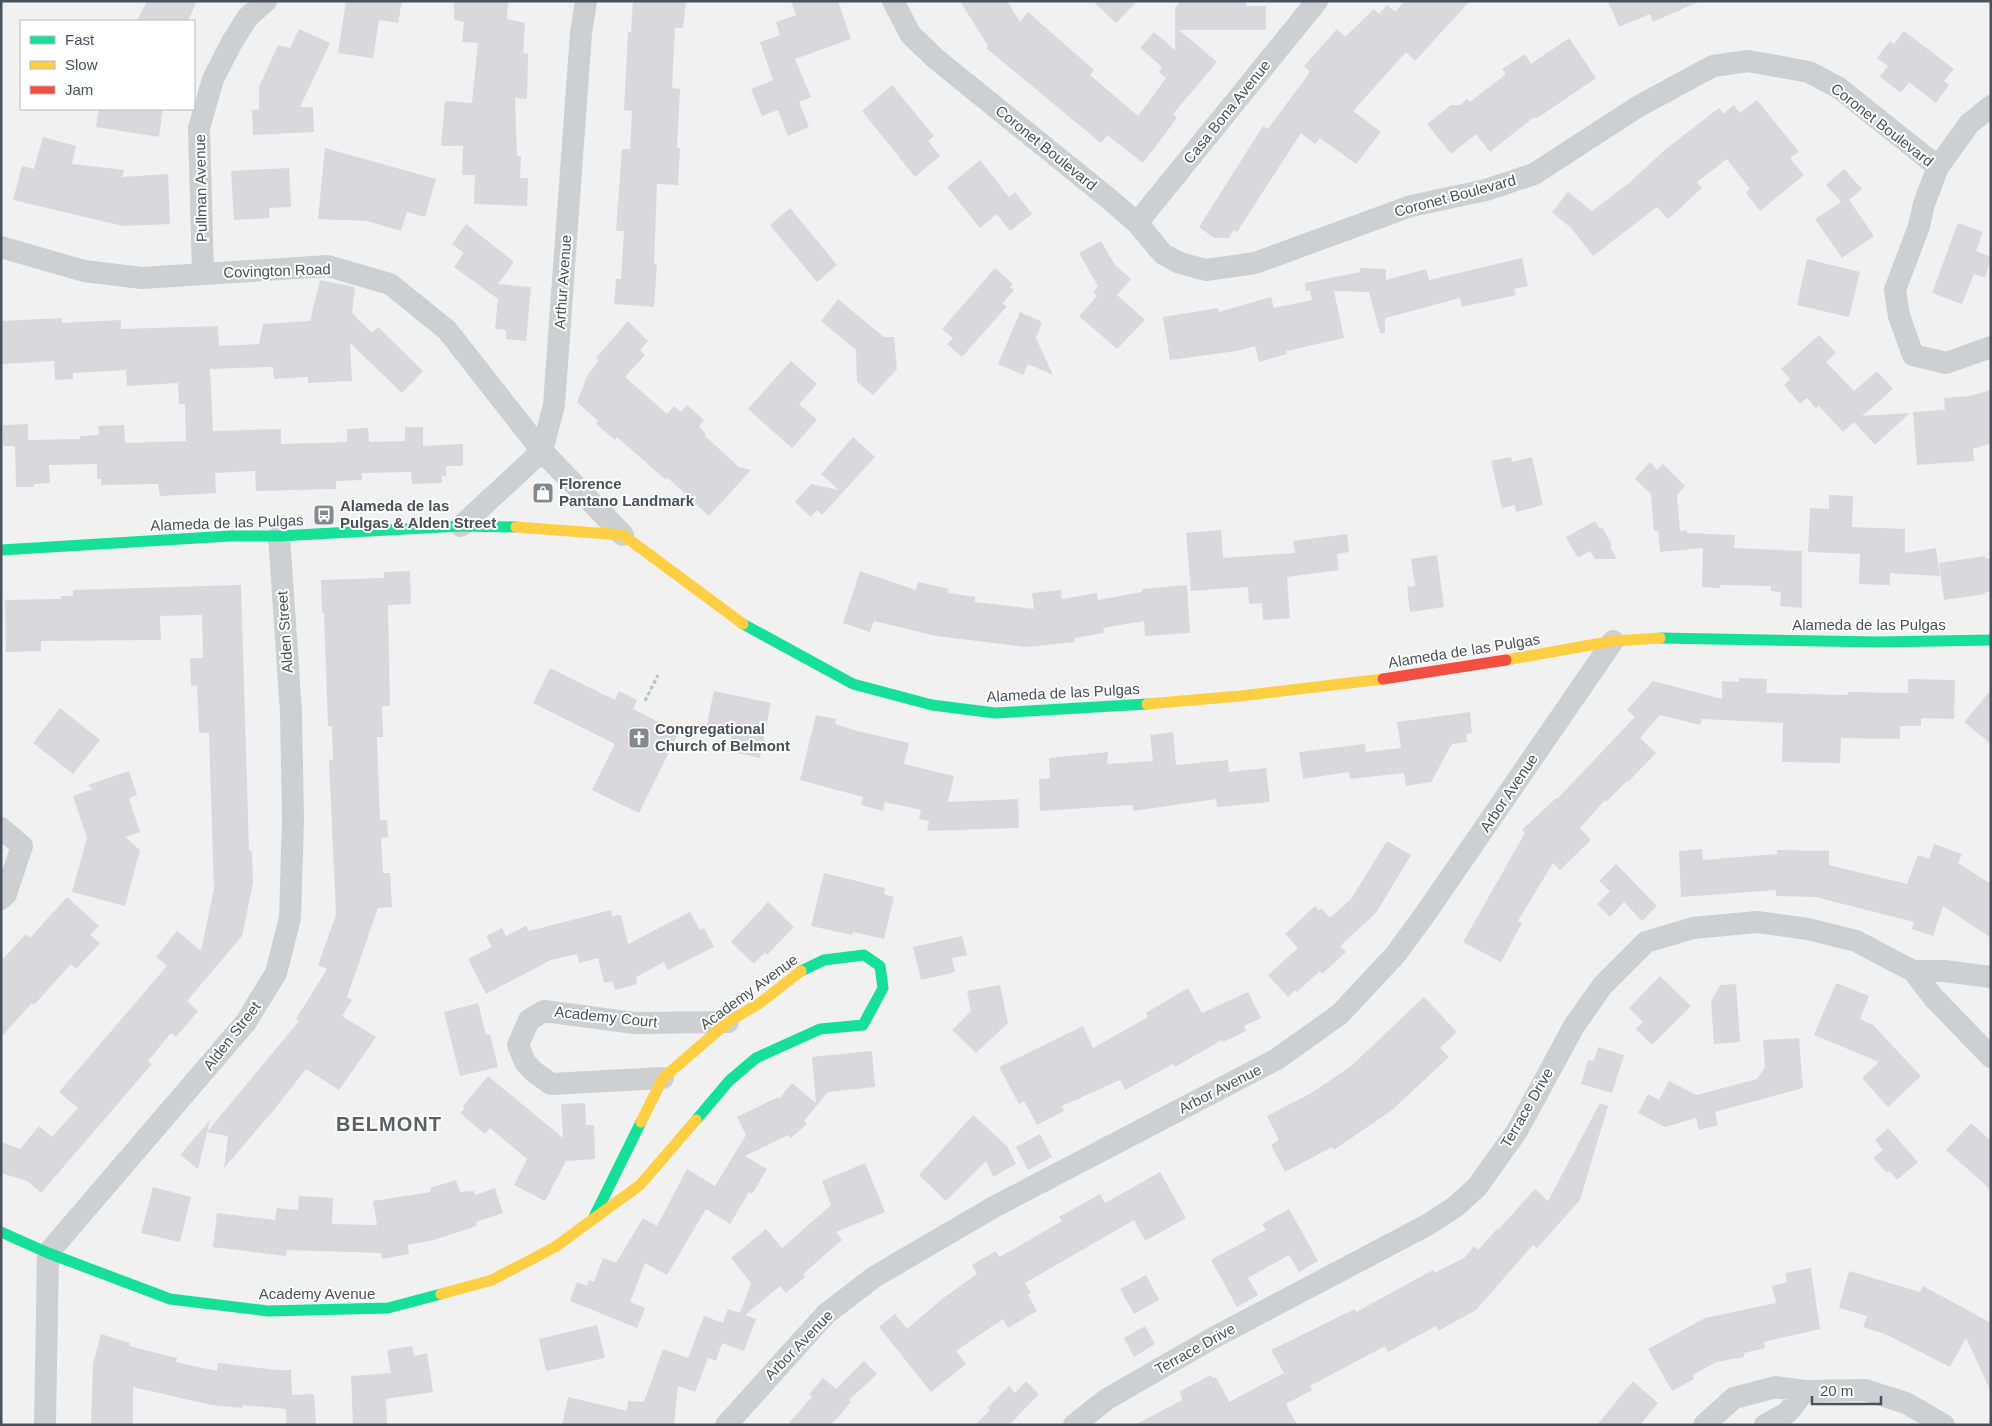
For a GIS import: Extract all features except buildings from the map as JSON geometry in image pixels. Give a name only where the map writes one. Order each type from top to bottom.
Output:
[{"type":"main road","name":"Alameda de las Pulgas","points":[[1,550],[230,536],[279,536],[461,526],[538,528],[623,535],[751,630],[853,684],[932,705],[996,713],[1240,696],[1413,676],[1613,641],[1671,637],[1879,642],[1991,640]]},
{"type":"main road","name":"Academy Avenue","points":[[1,1232],[48,1253],[170,1298],[268,1311],[388,1308],[492,1280],[555,1247],[640,1185],[729,1081],[756,1058],[820,1029],[863,1025],[883,988],[880,966],[864,955],[824,960],[794,975],[760,1003],[728,1022],[663,1078],[594,1217]]},
{"type":"street","name":"Pullman Avenue","points":[[203,274],[199,128],[213,79],[232,42],[248,17],[266,1]]},
{"type":"street","name":"Arthur Avenue","points":[[542,451],[554,405],[581,33],[586,1]]},
{"type":"street","name":"Coronet Boulevard","points":[[893,1],[910,34],[936,59],[1137,223],[1163,254],[1180,264],[1206,270],[1255,263],[1411,206],[1486,190],[1534,174],[1639,106],[1713,66],[1748,61],[1809,72],[1839,88],[1938,167],[1924,204],[1919,226],[1895,290],[1899,316],[1913,356],[1946,363],[1991,347]]},
{"type":"street","name":"Casa Bona Avenue","points":[[1137,223],[1318,1]]},
{"type":"street","points":[[1938,167],[1969,124],[1991,106]]},
{"type":"street","name":"Covington Road","points":[[1,247],[84,271],[142,278],[328,266],[390,284],[447,330],[542,451],[623,535]]},
{"type":"street","points":[[461,526],[542,451]]},
{"type":"street","name":"Alden Street","points":[[48,1253],[246,1022],[276,974],[290,918],[293,819],[291,712],[279,536]]},
{"type":"street","name":"Arbor Avenue","points":[[726,1425],[826,1314],[874,1277],[992,1208],[1278,1059],[1340,1014],[1396,954],[1613,641]]},
{"type":"street","points":[[1,828],[22,846],[6,894],[1,899]]},
{"type":"street","name":"Terrace Drive","points":[[1074,1425],[1107,1398],[1213,1338],[1429,1224],[1455,1207],[1477,1187],[1517,1130],[1574,1026],[1603,985],[1646,942],[1693,928],[1757,922],[1808,929],[1856,941],[1913,971],[1944,970],[1991,977]]},
{"type":"street","points":[[1913,971],[1934,998],[1991,1057]]},
{"type":"street","name":"Academy Court","points":[[663,1078],[551,1084],[533,1071],[525,1062],[518,1045],[530,1020],[544,1011],[634,1023],[728,1022]]},
{"type":"street","points":[[45,1425],[48,1253]]},
{"type":"street","points":[[1704,1425],[1734,1398],[1776,1387],[1805,1392],[1865,1390],[1906,1403],[1944,1425]]},
{"type":"street","points":[[1765,1425],[1787,1413],[1805,1392]]},
{"type":"path","points":[[645,701],[658,675]]},
{"type":"traffic: fast","points":[[1,550],[230,536],[279,536],[461,526],[516,527]]},
{"type":"traffic: fast","points":[[743,624],[853,684],[932,705],[995,713],[1147,704]]},
{"type":"traffic: fast","points":[[1660,638],[1879,642],[1991,640]]},
{"type":"traffic: fast","points":[[696,1120],[729,1081],[756,1058],[820,1029],[863,1025],[883,988],[880,966],[864,955],[824,960],[801,971]]},
{"type":"traffic: fast","points":[[594,1217],[641,1122]]},
{"type":"traffic: fast","points":[[1,1232],[48,1253],[170,1299],[268,1311],[388,1308],[441,1294]]},
{"type":"traffic: slow","points":[[516,527],[623,535],[743,624]]},
{"type":"traffic: slow","points":[[1506,660],[1613,641],[1660,638]]},
{"type":"traffic: slow","points":[[1147,704],[1240,696],[1383,679]]},
{"type":"traffic: slow","points":[[641,1122],[663,1078],[728,1022],[760,1003],[801,971]]},
{"type":"traffic: slow","points":[[441,1294],[492,1280],[555,1247],[640,1185],[696,1120]]},
{"type":"traffic: jam","points":[[1383,679],[1506,660]]},
{"type":"place","name":"Florence Pantano Landmark","points":[[543,493]]},
{"type":"place","name":"Alameda de las Pulgas & Alden Street","points":[[324,515]]},
{"type":"place","name":"Congregational Church of Belmont","points":[[639,738]]},
{"type":"district","name":"BELMONT","points":[[389,1124]]}]
